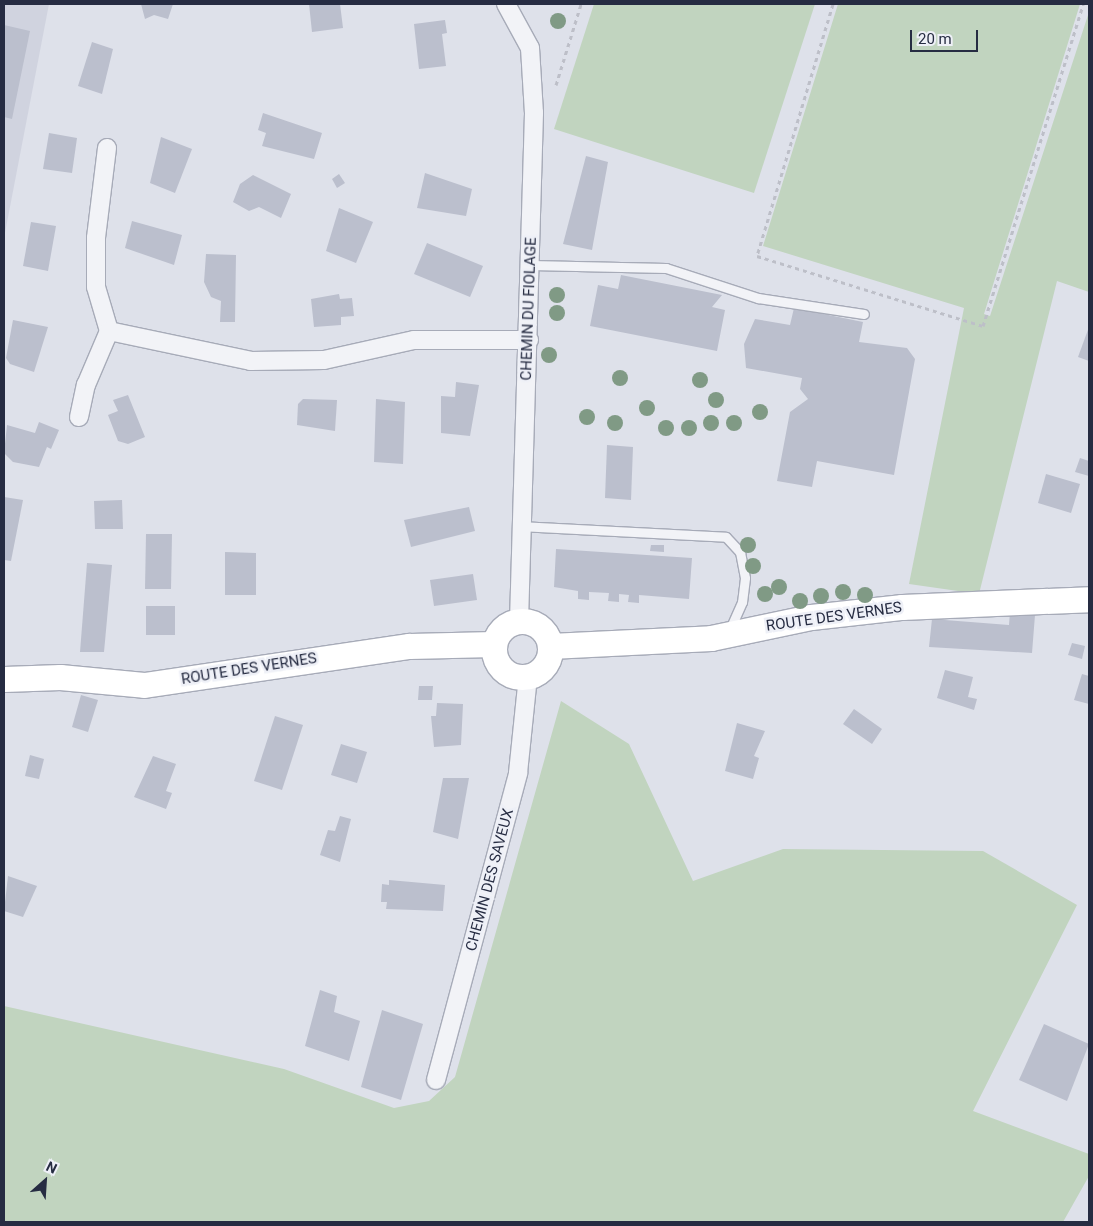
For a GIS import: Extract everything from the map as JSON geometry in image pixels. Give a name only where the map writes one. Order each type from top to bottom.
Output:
[{"type":"main road","points":[[550,646],[782,634],[933,607],[1089,598]]},
{"type":"main road","points":[[518,621],[543,630],[550,646],[542,669],[528,676],[502,669],[494,644],[503,628],[518,621]]},
{"type":"main road","name":"ROUTE DES VERNES","points":[[4,679],[60,677],[144,685],[408,646],[494,644]]},
{"type":"street","name":"CHEMIN DU FIOLAGE","points":[[506,4],[523,31],[532,63],[531,265],[519,526],[518,621]]},
{"type":"street","points":[[79,416],[86,385],[108,331],[96,287],[96,238],[107,148]]},
{"type":"street","points":[[108,331],[250,361],[324,360],[414,340],[529,340]]},
{"type":"street","name":"CHEMIN DES SAVEUX","points":[[436,1080],[514,789],[528,676]]},
{"type":"lane","points":[[531,265],[666,268],[758,298],[864,314]]},
{"type":"lane","points":[[519,526],[726,537],[740,552],[745,578],[742,602],[719,636]]},
{"type":"path","points":[[556,85],[581,4]]},
{"type":"path","points":[[833,4],[757,256],[983,326],[1083,4]]},
{"type":"shaded area","points":[[4,4],[49,4],[4,238]]},
{"type":"green space","points":[[594,4],[815,4],[754,193],[554,129]]},
{"type":"green space","points":[[838,4],[1080,4],[984,314],[990,316],[1089,12],[1089,292],[1057,281],[979,594],[909,584],[964,308],[763,246]]},
{"type":"green space","points":[[561,701],[629,744],[693,881],[783,849],[983,851],[1077,905],[973,1111],[1089,1154],[1089,1176],[1063,1222],[4,1222],[4,1006],[284,1069],[394,1108],[429,1101],[455,1077]]},
{"type":"building","points":[[141,4],[173,4],[168,19],[154,15],[145,19]]},
{"type":"building","points":[[309,4],[340,4],[343,28],[312,32]]},
{"type":"building","points":[[445,20],[447,33],[442,34],[446,66],[419,69],[414,24]]},
{"type":"building","points":[[4,25],[30,31],[12,119],[4,117]]},
{"type":"building","points":[[92,42],[113,49],[102,94],[78,86]]},
{"type":"building","points":[[263,113],[322,133],[314,159],[262,146],[266,133],[258,130]]},
{"type":"building","points":[[49,133],[77,138],[72,173],[43,169]]},
{"type":"building","points":[[161,137],[192,149],[175,193],[150,183]]},
{"type":"building","points":[[586,156],[608,162],[592,250],[563,244]]},
{"type":"building","points":[[425,173],[472,189],[466,216],[417,208]]},
{"type":"building","points":[[339,174],[345,183],[337,188],[332,179]]},
{"type":"building","points":[[253,175],[291,194],[281,218],[259,207],[249,211],[233,202],[240,184]]},
{"type":"building","points":[[339,208],[373,222],[356,263],[326,251]]},
{"type":"building","points":[[132,221],[182,235],[174,265],[125,248]]},
{"type":"building","points":[[31,222],[56,226],[48,271],[23,266]]},
{"type":"building","points":[[427,243],[483,266],[470,297],[414,274]]},
{"type":"building","points":[[206,254],[236,255],[235,322],[220,322],[221,301],[211,297],[204,282]]},
{"type":"building","points":[[621,275],[722,295],[712,307],[725,310],[717,351],[590,326],[598,285],[618,289]]},
{"type":"building","points":[[339,294],[340,299],[352,298],[354,316],[341,317],[341,325],[314,327],[311,299]]},
{"type":"building","points":[[794,308],[863,322],[859,342],[907,348],[915,359],[894,475],[817,461],[812,487],[777,481],[790,412],[808,399],[800,389],[802,378],[746,368],[744,344],[755,319],[790,325]]},
{"type":"building","points":[[13,320],[48,327],[34,372],[10,364],[6,358]]},
{"type":"building","points":[[1089,327],[1089,361],[1078,357]]},
{"type":"building","points":[[456,382],[479,385],[470,436],[441,433],[441,396],[455,397]]},
{"type":"building","points":[[128,395],[145,437],[128,444],[118,441],[108,415],[118,411],[113,400]]},
{"type":"building","points":[[303,399],[337,400],[335,431],[297,425],[298,404]]},
{"type":"building","points":[[376,399],[405,402],[403,464],[374,462]]},
{"type":"building","points":[[39,422],[59,430],[51,449],[47,447],[39,467],[13,462],[4,453],[7,425],[35,433]]},
{"type":"building","points":[[607,445],[633,447],[631,500],[605,498]]},
{"type":"building","points":[[1080,458],[1089,461],[1089,476],[1075,472]]},
{"type":"building","points":[[1046,474],[1080,484],[1071,513],[1038,503]]},
{"type":"building","points":[[4,497],[23,500],[11,561],[4,560]]},
{"type":"building","points":[[122,500],[123,529],[95,529],[94,501]]},
{"type":"building","points":[[469,507],[475,531],[411,547],[404,520]]},
{"type":"building","points":[[146,534],[172,534],[171,589],[145,589]]},
{"type":"building","points":[[651,545],[664,545],[664,552],[650,551]]},
{"type":"building","points":[[556,549],[692,558],[689,599],[639,595],[639,603],[628,602],[629,595],[619,594],[619,602],[608,601],[609,593],[589,592],[589,600],[578,599],[578,591],[554,587]]},
{"type":"building","points":[[225,552],[256,553],[256,595],[225,595]]},
{"type":"building","points":[[87,563],[112,565],[104,652],[80,652]]},
{"type":"building","points":[[473,574],[477,600],[434,606],[430,580]]},
{"type":"building","points":[[146,606],[175,606],[175,635],[146,635]]},
{"type":"building","points":[[1010,612],[1035,615],[1032,653],[929,647],[932,619],[1009,625]]},
{"type":"building","points":[[1072,643],[1085,646],[1082,659],[1068,655]]},
{"type":"building","points":[[945,670],[973,677],[968,697],[977,699],[974,710],[937,698]]},
{"type":"building","points":[[1082,674],[1089,676],[1089,704],[1074,700]]},
{"type":"building","points":[[419,686],[433,686],[432,700],[418,700]]},
{"type":"building","points":[[81,695],[98,700],[88,732],[72,727]]},
{"type":"building","points":[[437,703],[463,704],[461,745],[434,747],[431,716],[436,716]]},
{"type":"building","points":[[854,709],[882,729],[872,744],[843,724]]},
{"type":"building","points":[[275,716],[303,725],[282,790],[254,781]]},
{"type":"building","points":[[737,723],[765,731],[754,756],[759,758],[753,779],[725,771]]},
{"type":"building","points":[[341,744],[367,752],[357,783],[331,775]]},
{"type":"building","points":[[30,755],[44,759],[39,779],[25,776]]},
{"type":"building","points":[[153,756],[176,764],[166,791],[172,793],[166,809],[134,797]]},
{"type":"building","points":[[443,778],[469,778],[458,839],[433,832]]},
{"type":"building","points":[[340,816],[351,819],[340,862],[320,855],[328,830],[335,831]]},
{"type":"building","points":[[8,876],[37,886],[23,917],[4,911]]},
{"type":"building","points":[[389,880],[445,885],[443,911],[386,909],[387,902],[381,902],[382,884],[389,885]]},
{"type":"building","points":[[320,990],[337,996],[334,1012],[360,1021],[349,1061],[305,1046]]},
{"type":"building","points":[[382,1010],[423,1024],[401,1100],[361,1087]]},
{"type":"building","points":[[1044,1024],[1089,1044],[1067,1101],[1019,1080]]}]
